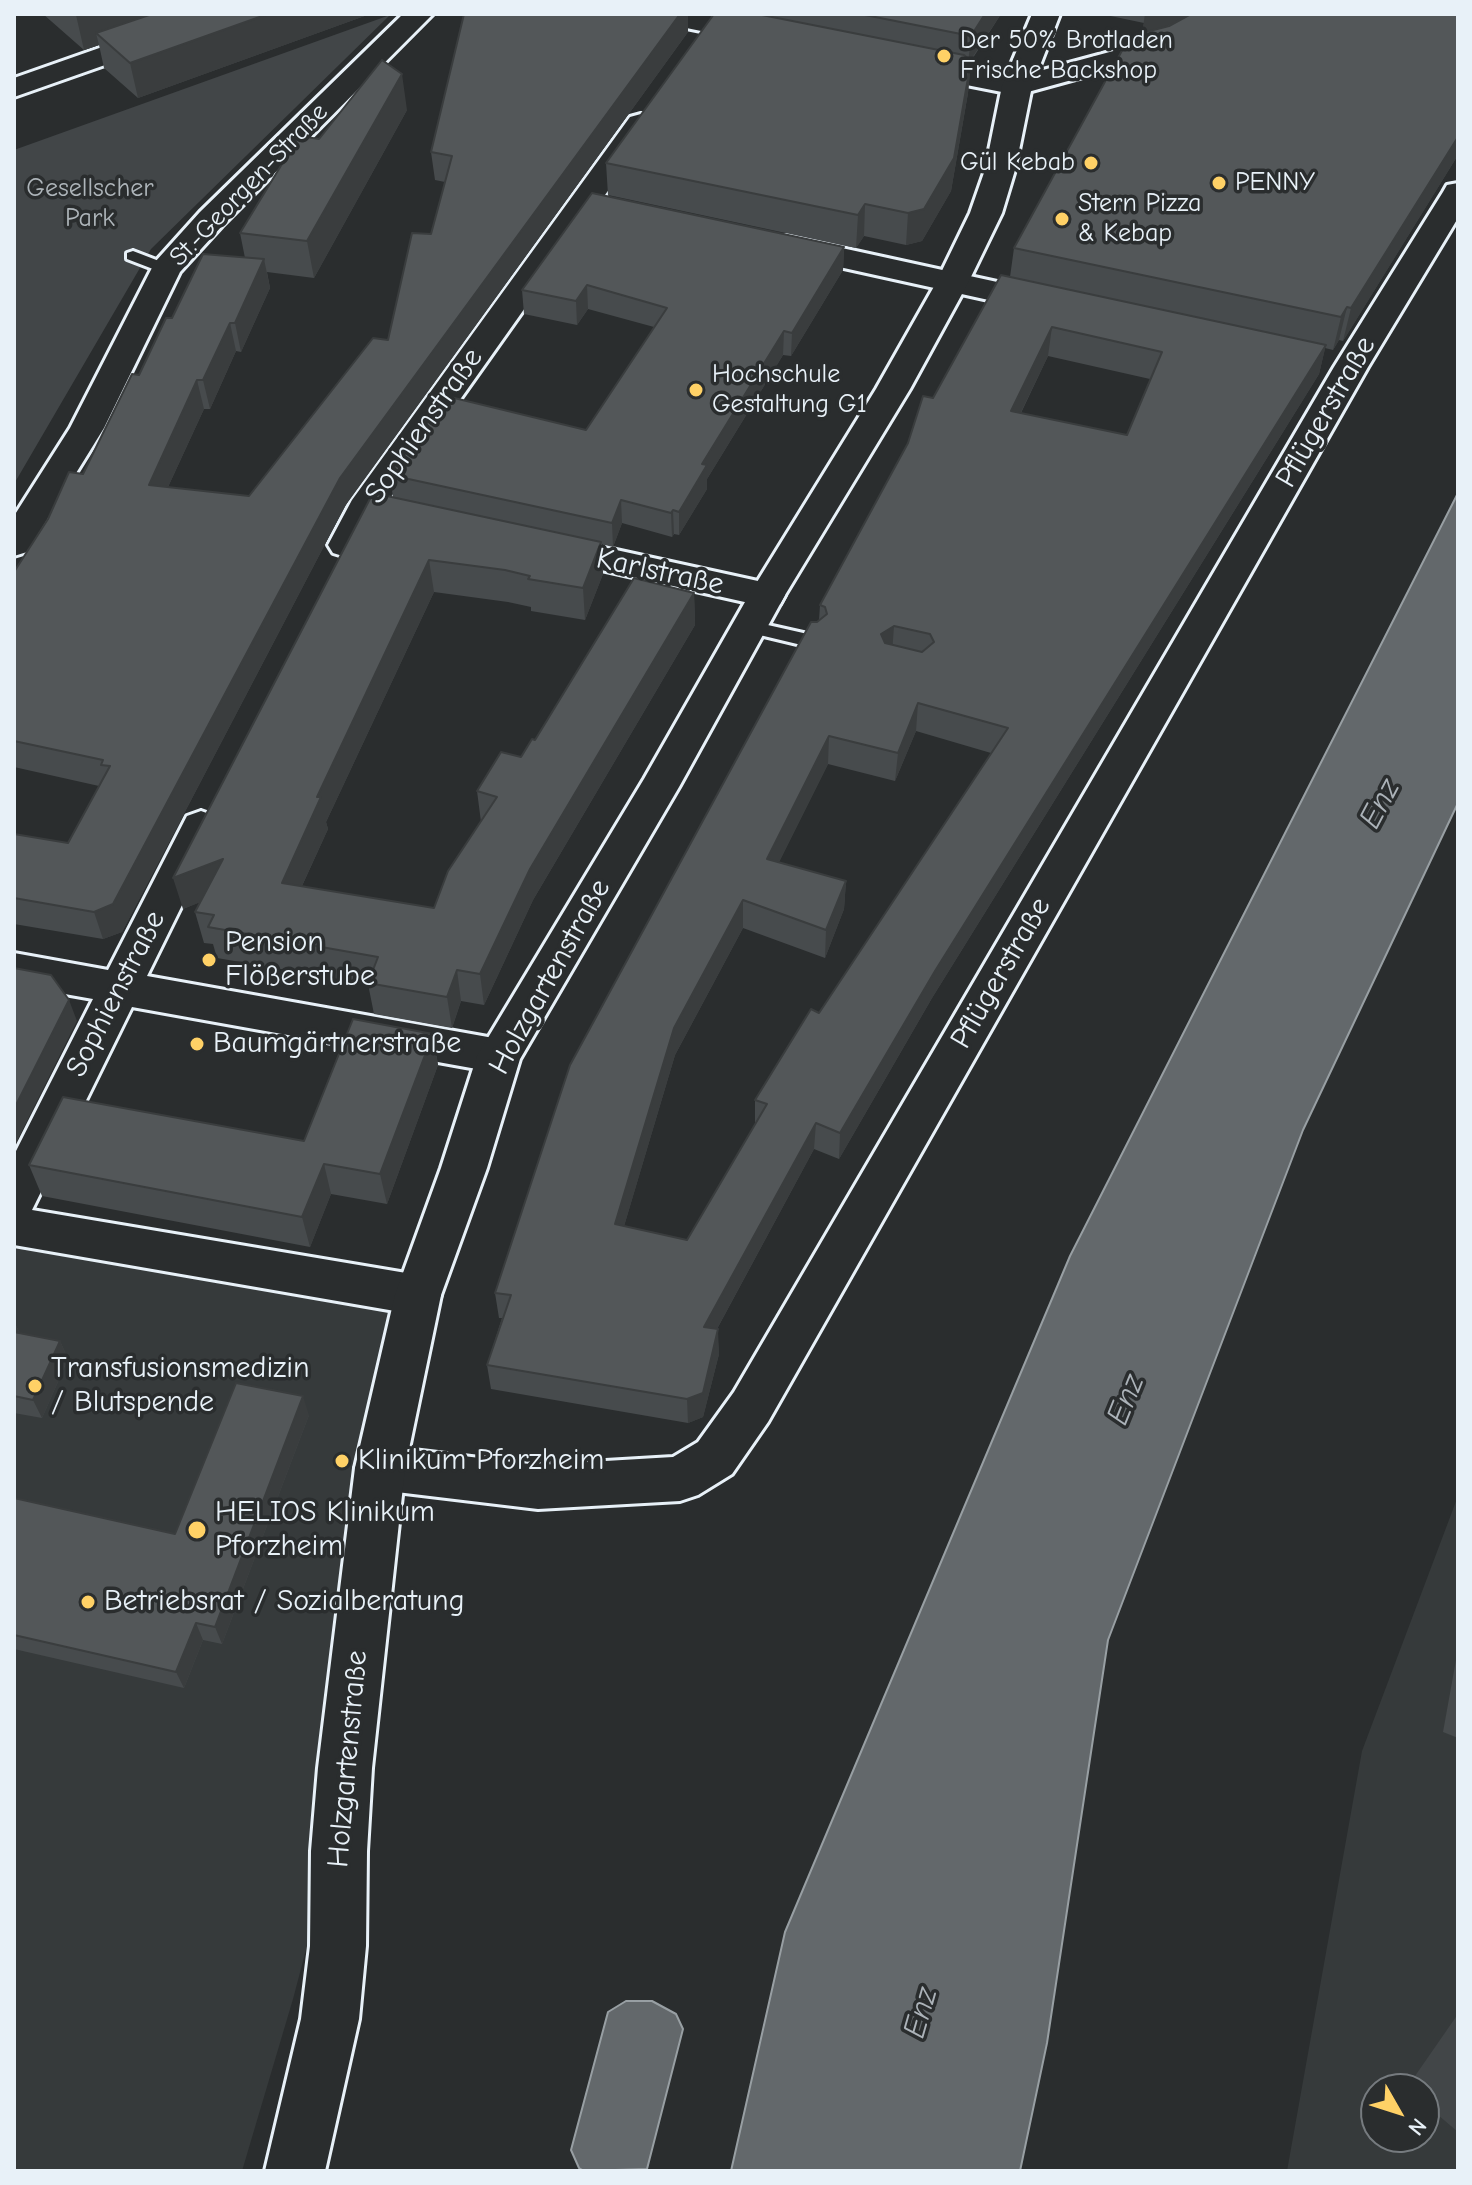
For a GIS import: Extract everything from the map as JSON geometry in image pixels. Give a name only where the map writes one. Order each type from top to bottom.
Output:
[{"type":"street","points":[[14,88],[223,14]]},
{"type":"street","name":"St.-Georgen-Straße","points":[[14,544],[87,428],[166,269],[211,219],[419,14]]},
{"type":"street","points":[[657,14],[702,37],[787,40]]},
{"type":"street","name":"Holzgartenstraße","points":[[295,2171],[330,2019],[338,1946],[339,1851],[345,1768],[380,1468],[418,1295],[464,1168],[499,1056],[659,787],[759,611],[893,389],[952,283],[986,213],[1000,170],[1017,86],[1046,14]]},
{"type":"street","points":[[879,58],[1017,86],[1153,49],[1217,14]]},
{"type":"street","name":"Sophienstraße","points":[[329,578],[381,511],[600,205],[657,100]]},
{"type":"street","name":"Pflügerstraße","points":[[380,1468],[538,1487],[680,1479],[715,1458],[751,1407],[1336,364],[1458,192]]},
{"type":"street","points":[[753,239],[1075,309]]},
{"type":"street","name":"Karlstraße","points":[[504,538],[759,611]]},
{"type":"street","name":"Sophienstraße","points":[[14,1200],[118,987],[220,790]]},
{"type":"street","points":[[14,969],[499,1056]]},
{"type":"street","points":[[14,1226],[418,1295]]},
{"type":"lane","points":[[133,256],[166,269]]},
{"type":"lane","points":[[759,611],[814,642]]},
{"type":"shaded area","name":"HELIOS Klinikum Pforzheim","points":[[14,1242],[401,1303],[357,1756],[293,1999],[242,2171],[14,2171]]},
{"type":"shaded area","points":[[1458,1496],[1458,2171],[1287,2171],[1362,1751]]},
{"type":"green space","name":"Gesellscher Park","points":[[390,15],[151,249],[14,484],[14,150]]},
{"type":"green space","points":[[1458,2014],[1458,2132],[1440,2117],[1440,2073],[1417,2073]]},
{"type":"water","name":"Enz","points":[[1458,493],[1458,803],[1303,1130],[1108,1640],[1047,2043],[1020,2171],[731,2171],[785,1932],[1070,1256]]},
{"type":"water","points":[[626,2001],[652,2001],[676,2014],[683,2029],[647,2169],[584,2171],[579,2168],[571,2150],[608,2012]]},
{"type":"building","points":[[152,14],[268,14],[130,63],[96,33]]},
{"type":"building","points":[[464,14],[680,14],[340,478],[113,904],[94,912],[14,898],[14,834],[68,843],[110,766],[101,765],[103,760],[14,741],[14,572],[48,519],[69,472],[83,474],[132,374],[139,375],[166,318],[172,318],[203,254],[264,259],[235,323],[230,323],[203,380],[197,380],[149,485],[249,496],[373,338],[388,340],[412,233],[431,234],[452,156],[431,152]]},
{"type":"building","points":[[714,14],[757,14],[964,55],[971,61],[954,158],[924,209],[908,213],[865,204],[858,215],[606,163]]},
{"type":"building","points":[[860,14],[985,14],[971,36]]},
{"type":"building","points":[[1191,14],[1458,14],[1458,137],[1351,308],[1347,307],[1341,317],[1014,248],[1130,36],[1169,26]]},
{"type":"building","points":[[382,60],[402,74],[307,241],[240,233],[299,136],[319,139]]},
{"type":"building","name":"Hochschule Gestaltung G1","points":[[592,193],[844,247],[792,333],[784,331],[702,464],[707,465],[679,512],[673,510],[671,513],[621,500],[612,523],[390,475],[446,396],[586,430],[667,308],[587,285],[576,301],[522,290]]},
{"type":"building","points":[[1001,275],[1326,345],[935,971],[840,1133],[816,1123],[704,1327],[718,1329],[703,1393],[687,1399],[487,1365],[511,1295],[495,1293],[570,1065],[811,622],[817,622],[827,614],[825,607],[820,605],[908,443],[923,396],[933,398]],"holes":[[[1052,327],[1162,352],[1127,435],[1011,411]],[[894,626],[930,634],[934,642],[922,652],[885,643],[881,634]],[[918,703],[1008,728],[819,1013],[811,1009],[755,1100],[767,1104],[687,1240],[615,1224],[674,1028],[743,900],[826,930],[846,881],[767,859],[829,736],[898,753]]]},
{"type":"building","points":[[373,493],[601,542],[583,588],[528,579],[530,576],[505,570],[429,560],[317,797],[321,797],[282,883],[434,908],[448,871],[497,797],[477,791],[501,752],[521,757],[532,739],[535,740],[634,578],[694,593],[530,869],[480,974],[457,970],[447,997],[368,983],[378,957],[208,927],[214,915],[195,912],[223,859],[173,878]]},
{"type":"building","points":[[14,968],[51,975],[69,1000],[14,1109]]},
{"type":"building","points":[[353,1019],[433,1034],[380,1174],[324,1164],[302,1217],[29,1165],[63,1097],[304,1141]]},
{"type":"building","points":[[14,1332],[60,1341],[33,1400],[14,1396]]},
{"type":"building","points":[[236,1383],[303,1396],[215,1627],[196,1623],[176,1672],[14,1635],[14,1498],[175,1534]]},
{"type":"place","name":"Der 50% Brotladen Frische Backshop","points":[[944,56]]},
{"type":"place","name":"Gül Kebab","points":[[1091,163]]},
{"type":"place","name":"PENNY","points":[[1219,183]]},
{"type":"place","name":"Stern Pizza & Kebap","points":[[1062,219]]},
{"type":"place","name":"Hochschule Gestaltung G1","points":[[696,390]]},
{"type":"place","name":"Pension Flößerstube","points":[[209,960]]},
{"type":"place","name":"Baumgärtnerstraße","points":[[197,1044]]},
{"type":"place","name":"Transfusionsmedizin / Blutspende","points":[[35,1386]]},
{"type":"place","name":"Klinikum Pforzheim","points":[[342,1461]]},
{"type":"place","name":"HELIOS Klinikum Pforzheim","points":[[197,1530]]},
{"type":"place","name":"Betriebsrat / Sozialberatung","points":[[88,1602]]}]
